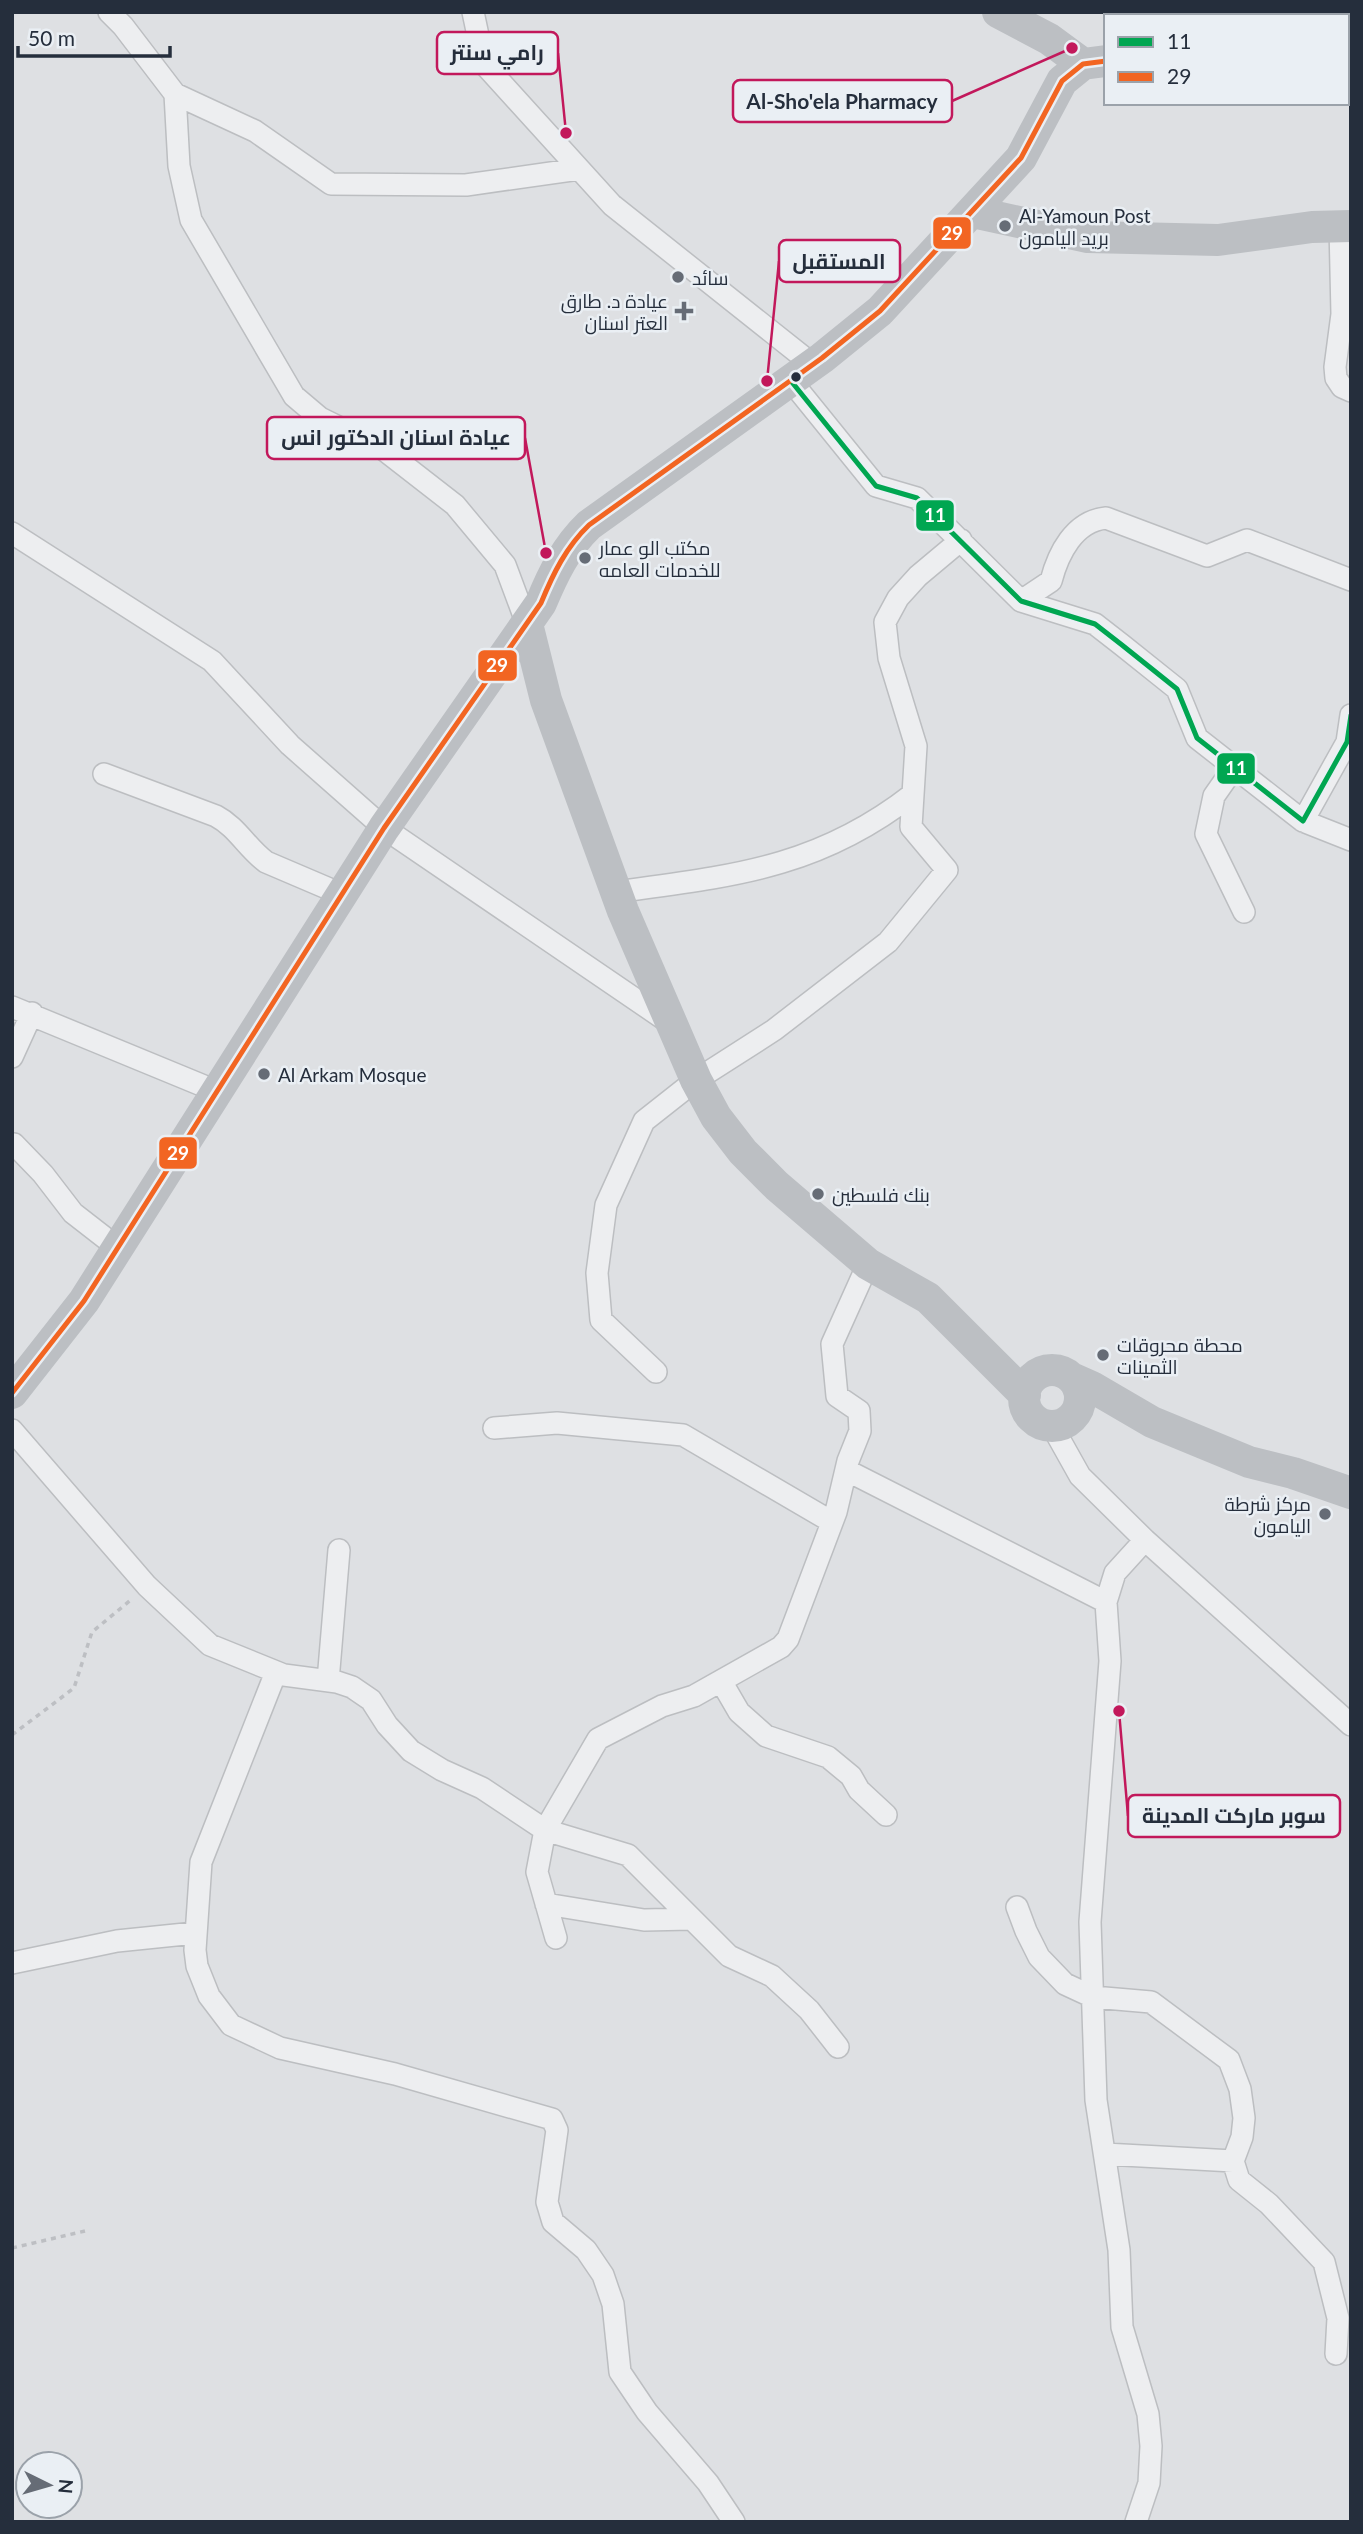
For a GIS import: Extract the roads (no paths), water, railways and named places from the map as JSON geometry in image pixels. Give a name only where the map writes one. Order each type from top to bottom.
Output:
[{"type":"street","points":[[109,12],[123,26],[175,94],[255,131],[331,184],[466,185],[579,169]]},
{"type":"street","points":[[473,12],[484,64],[612,205],[801,372],[876,486],[917,498],[1021,601],[1095,624],[1177,689],[1197,738],[1235,765],[1303,821],[1351,840]]},
{"type":"street","points":[[998,12],[1094,62]]},
{"type":"street","points":[[12,1393],[84,1301],[384,828],[541,603],[561,560],[574,541],[589,525],[801,372],[880,311],[1021,158],[1062,81],[1094,62]]},
{"type":"street","points":[[175,94],[179,166],[191,220],[294,396],[320,418],[383,449],[455,505],[505,565],[527,624],[545,700],[615,892],[696,1080],[722,1126],[750,1160],[868,1264],[928,1298],[1024,1395]]},
{"type":"street","points":[[973,212],[1088,237],[1218,240],[1312,227],[1346,226],[1342,314],[1335,367],[1336,378],[1342,387],[1351,391]]},
{"type":"street","points":[[1021,601],[1051,581],[1056,561],[1077,530],[1097,519],[1106,518],[1207,556],[1247,540],[1351,580]]},
{"type":"street","points":[[12,533],[212,661],[290,745],[384,828],[671,1024]]},
{"type":"street","points":[[656,1372],[601,1320],[597,1273],[607,1205],[644,1121],[696,1080],[774,1030],[888,942],[947,870],[911,827],[916,746],[889,658],[885,622],[904,590],[961,540]]},
{"type":"street","points":[[1303,821],[1347,743],[1351,716]]},
{"type":"street","points":[[1235,765],[1214,796],[1206,834],[1244,912]]},
{"type":"street","points":[[104,774],[216,816],[231,825],[256,855],[266,862],[341,894]]},
{"type":"street","points":[[615,892],[734,876],[792,861],[873,823],[913,794]]},
{"type":"street","points":[[12,1057],[22,1010],[216,1091]]},
{"type":"street","points":[[14,1144],[43,1174],[73,1213],[118,1248]]},
{"type":"street","points":[[556,1938],[537,1872],[545,1830],[598,1739],[662,1706],[694,1696],[781,1647],[788,1639],[832,1522],[860,1431],[859,1411],[837,1396],[832,1344],[868,1264]]},
{"type":"street","points":[[1073,1379],[1079,1388],[1079,1406],[1069,1421],[1052,1426],[1035,1420],[1025,1404],[1027,1386],[1039,1373],[1058,1370],[1164,1427],[1249,1462],[1351,1493]]},
{"type":"street","points":[[494,1428],[557,1423],[683,1435],[832,1522]]},
{"type":"street","points":[[1052,1426],[1080,1476],[1146,1540],[1351,1725]]},
{"type":"street","points":[[12,1430],[147,1587],[211,1645],[284,1675],[352,1687],[371,1700],[398,1739],[426,1761],[482,1788],[545,1830],[628,1855],[729,1956],[772,1976],[810,2010],[838,2047]]},
{"type":"street","points":[[846,1470],[1106,1602]]},
{"type":"street","points":[[1136,2522],[1149,2483],[1151,2446],[1148,2414],[1122,2327],[1119,2250],[1096,2100],[1090,1922],[1110,1661],[1106,1602],[1115,1573],[1146,1540]]},
{"type":"street","points":[[328,1681],[339,1550]]},
{"type":"street","points":[[276,1672],[201,1862],[195,1933],[196,1958],[202,1981],[231,2025],[280,2048],[383,2071],[552,2119],[557,2130],[547,2202],[549,2214],[562,2231],[586,2250],[603,2275],[613,2304],[620,2372],[647,2412],[708,2483],[734,2522]]},
{"type":"street","points":[[721,1681],[739,1712],[766,1735],[828,1757],[851,1776],[859,1790],[886,1815]]},
{"type":"street","points":[[546,1904],[644,1920],[691,1919]]},
{"type":"street","points":[[1017,1907],[1039,1957],[1065,1984],[1093,1997],[1151,2001],[1228,2060],[1240,2089],[1244,2118],[1242,2137],[1233,2161],[1239,2180],[1269,2204],[1324,2262],[1338,2318],[1336,2354]]},
{"type":"street","points":[[12,1963],[117,1941],[195,1933]]},
{"type":"street","points":[[1105,2154],[1233,2161]]},
{"type":"place","name":"Al-Sho'ela Pharmacy","points":[[1072,48]]},
{"type":"place","name":"رامي سنتر","points":[[566,133]]},
{"type":"place","name":"Al-Yamoun Post بريد اليامون","points":[[1005,226]]},
{"type":"place","name":"سائد","points":[[678,277]]},
{"type":"place","name":"عيادة د. طارق العتر اسنان","points":[[684,311]]},
{"type":"place","name":"المستقبل","points":[[767,381]]},
{"type":"place","name":"عيادة اسنان الدكتور انس","points":[[546,553]]},
{"type":"place","name":"مكتب الو عمار للخدمات العامه","points":[[585,558]]},
{"type":"place","name":"Al Arkam Mosque","points":[[264,1074]]},
{"type":"place","name":"بنك فلسطين","points":[[818,1194]]},
{"type":"place","name":"محطة محروقات الثمينات","points":[[1103,1355]]},
{"type":"place","name":"مركز شرطة اليامون","points":[[1325,1514]]},
{"type":"place","name":"سوبر ماركت المدينة","points":[[1119,1711]]}]
